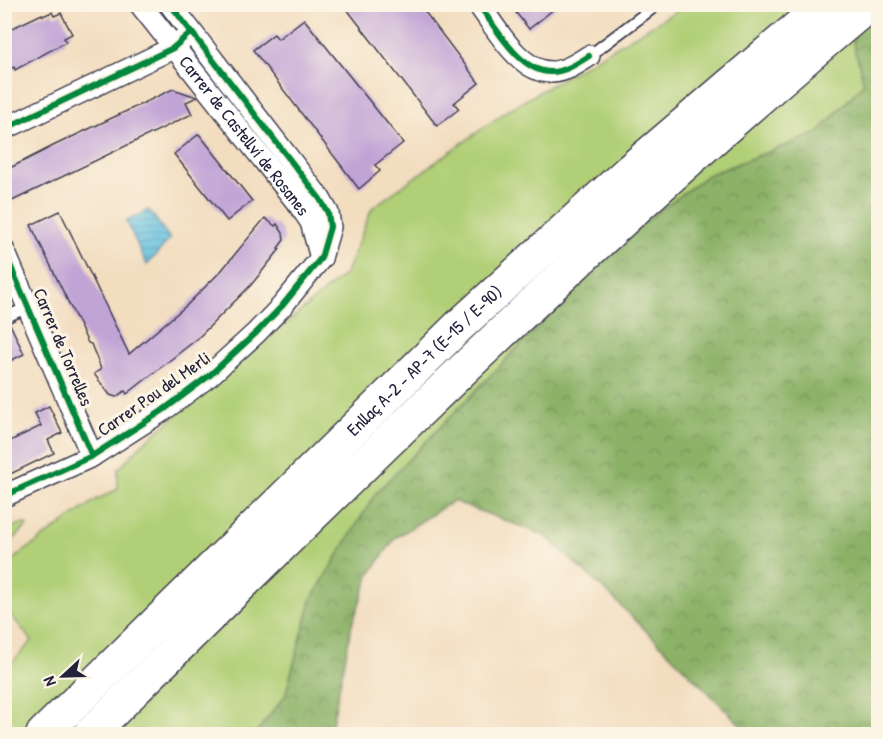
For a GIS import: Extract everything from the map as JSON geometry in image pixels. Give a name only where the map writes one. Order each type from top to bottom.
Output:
[{"type":"highway","name":"Enllaç A-2 - AP-7 (E-15 / E-90)","points":[[43,735],[459,326],[629,171],[821,21],[870,4]]},
{"type":"highway","name":"Enllaç A-2 - AP-7 (E-15 / E-90)","points":[[90,735],[359,468],[562,275],[710,142],[821,21]]},
{"type":"highway","points":[[35,735],[65,711]]},
{"type":"street","name":"Carrer de Castellví de Rosanes","points":[[140,4],[300,206],[311,222],[321,258]]},
{"type":"street","name":"Carrer de Castellví de Rosanes","points":[[170,4],[320,199],[328,213],[330,227],[321,258]]},
{"type":"street","points":[[478,4],[521,61],[536,69],[552,72],[570,68],[589,56]]},
{"type":"street","points":[[4,129],[173,48],[191,32]]},
{"type":"street","name":"Carrer de Torrelles","points":[[4,251],[30,306],[92,456]]},
{"type":"street","name":"Carrer Pou del Merli","points":[[4,496],[92,456],[162,411],[210,375],[282,306],[321,258]]},
{"type":"lane","points":[[589,56],[658,4]]},
{"type":"lane","points":[[4,318],[30,306]]},
{"type":"green space","points":[[680,5],[859,5],[853,42],[864,83],[818,133],[708,175],[638,227],[376,493],[312,598],[285,696],[255,734],[5,734],[5,670],[32,641],[5,608],[5,565],[96,500],[118,489],[118,470],[140,446],[346,273],[372,208],[507,111],[675,12]]},
{"type":"green space","points":[[859,5],[878,5],[878,734],[750,734],[609,594],[544,535],[453,501],[395,538],[370,574],[352,624],[330,734],[255,734],[285,696],[312,598],[376,493],[638,227],[708,175],[818,133],[864,83],[853,42]]},
{"type":"green space","points":[[20,524],[27,526],[5,548],[5,531]]},
{"type":"water","points":[[149,210],[170,239],[147,265],[126,221]]},
{"type":"building","points":[[343,4],[419,4],[479,83],[454,103],[459,109],[437,126]]},
{"type":"building","points":[[509,4],[560,4],[529,29]]},
{"type":"building","points":[[52,12],[54,16],[61,13],[72,34],[64,38],[66,42],[15,70],[14,67],[4,72],[4,32],[42,14],[43,16]]},
{"type":"building","points":[[304,19],[403,143],[375,165],[380,171],[359,189],[253,50],[274,34],[278,39]]},
{"type":"building","points":[[173,89],[197,97],[186,102],[192,114],[10,202],[4,192],[4,171]]},
{"type":"building","points":[[199,134],[252,201],[227,221],[174,154]]},
{"type":"building","points":[[60,211],[129,354],[187,305],[221,271],[265,218],[275,226],[277,224],[283,233],[284,240],[278,248],[280,249],[251,285],[197,339],[127,394],[125,391],[116,397],[110,395],[94,374],[101,369],[91,344],[88,343],[31,225]]},
{"type":"building","points":[[10,324],[24,354],[4,364],[4,325]]},
{"type":"building","points":[[49,406],[62,433],[48,440],[54,453],[4,477],[4,444],[41,426],[35,413]]},
{"type":"cycle path","points":[[4,496],[92,456],[162,411],[210,375],[282,306],[321,258],[330,227],[328,213],[320,199],[170,4]]},
{"type":"cycle path","points":[[478,4],[509,47],[529,65],[539,70],[551,72],[561,70],[589,56]]},
{"type":"cycle path","points":[[4,129],[173,48],[191,32]]},
{"type":"cycle path","points":[[4,251],[92,456]]}]
